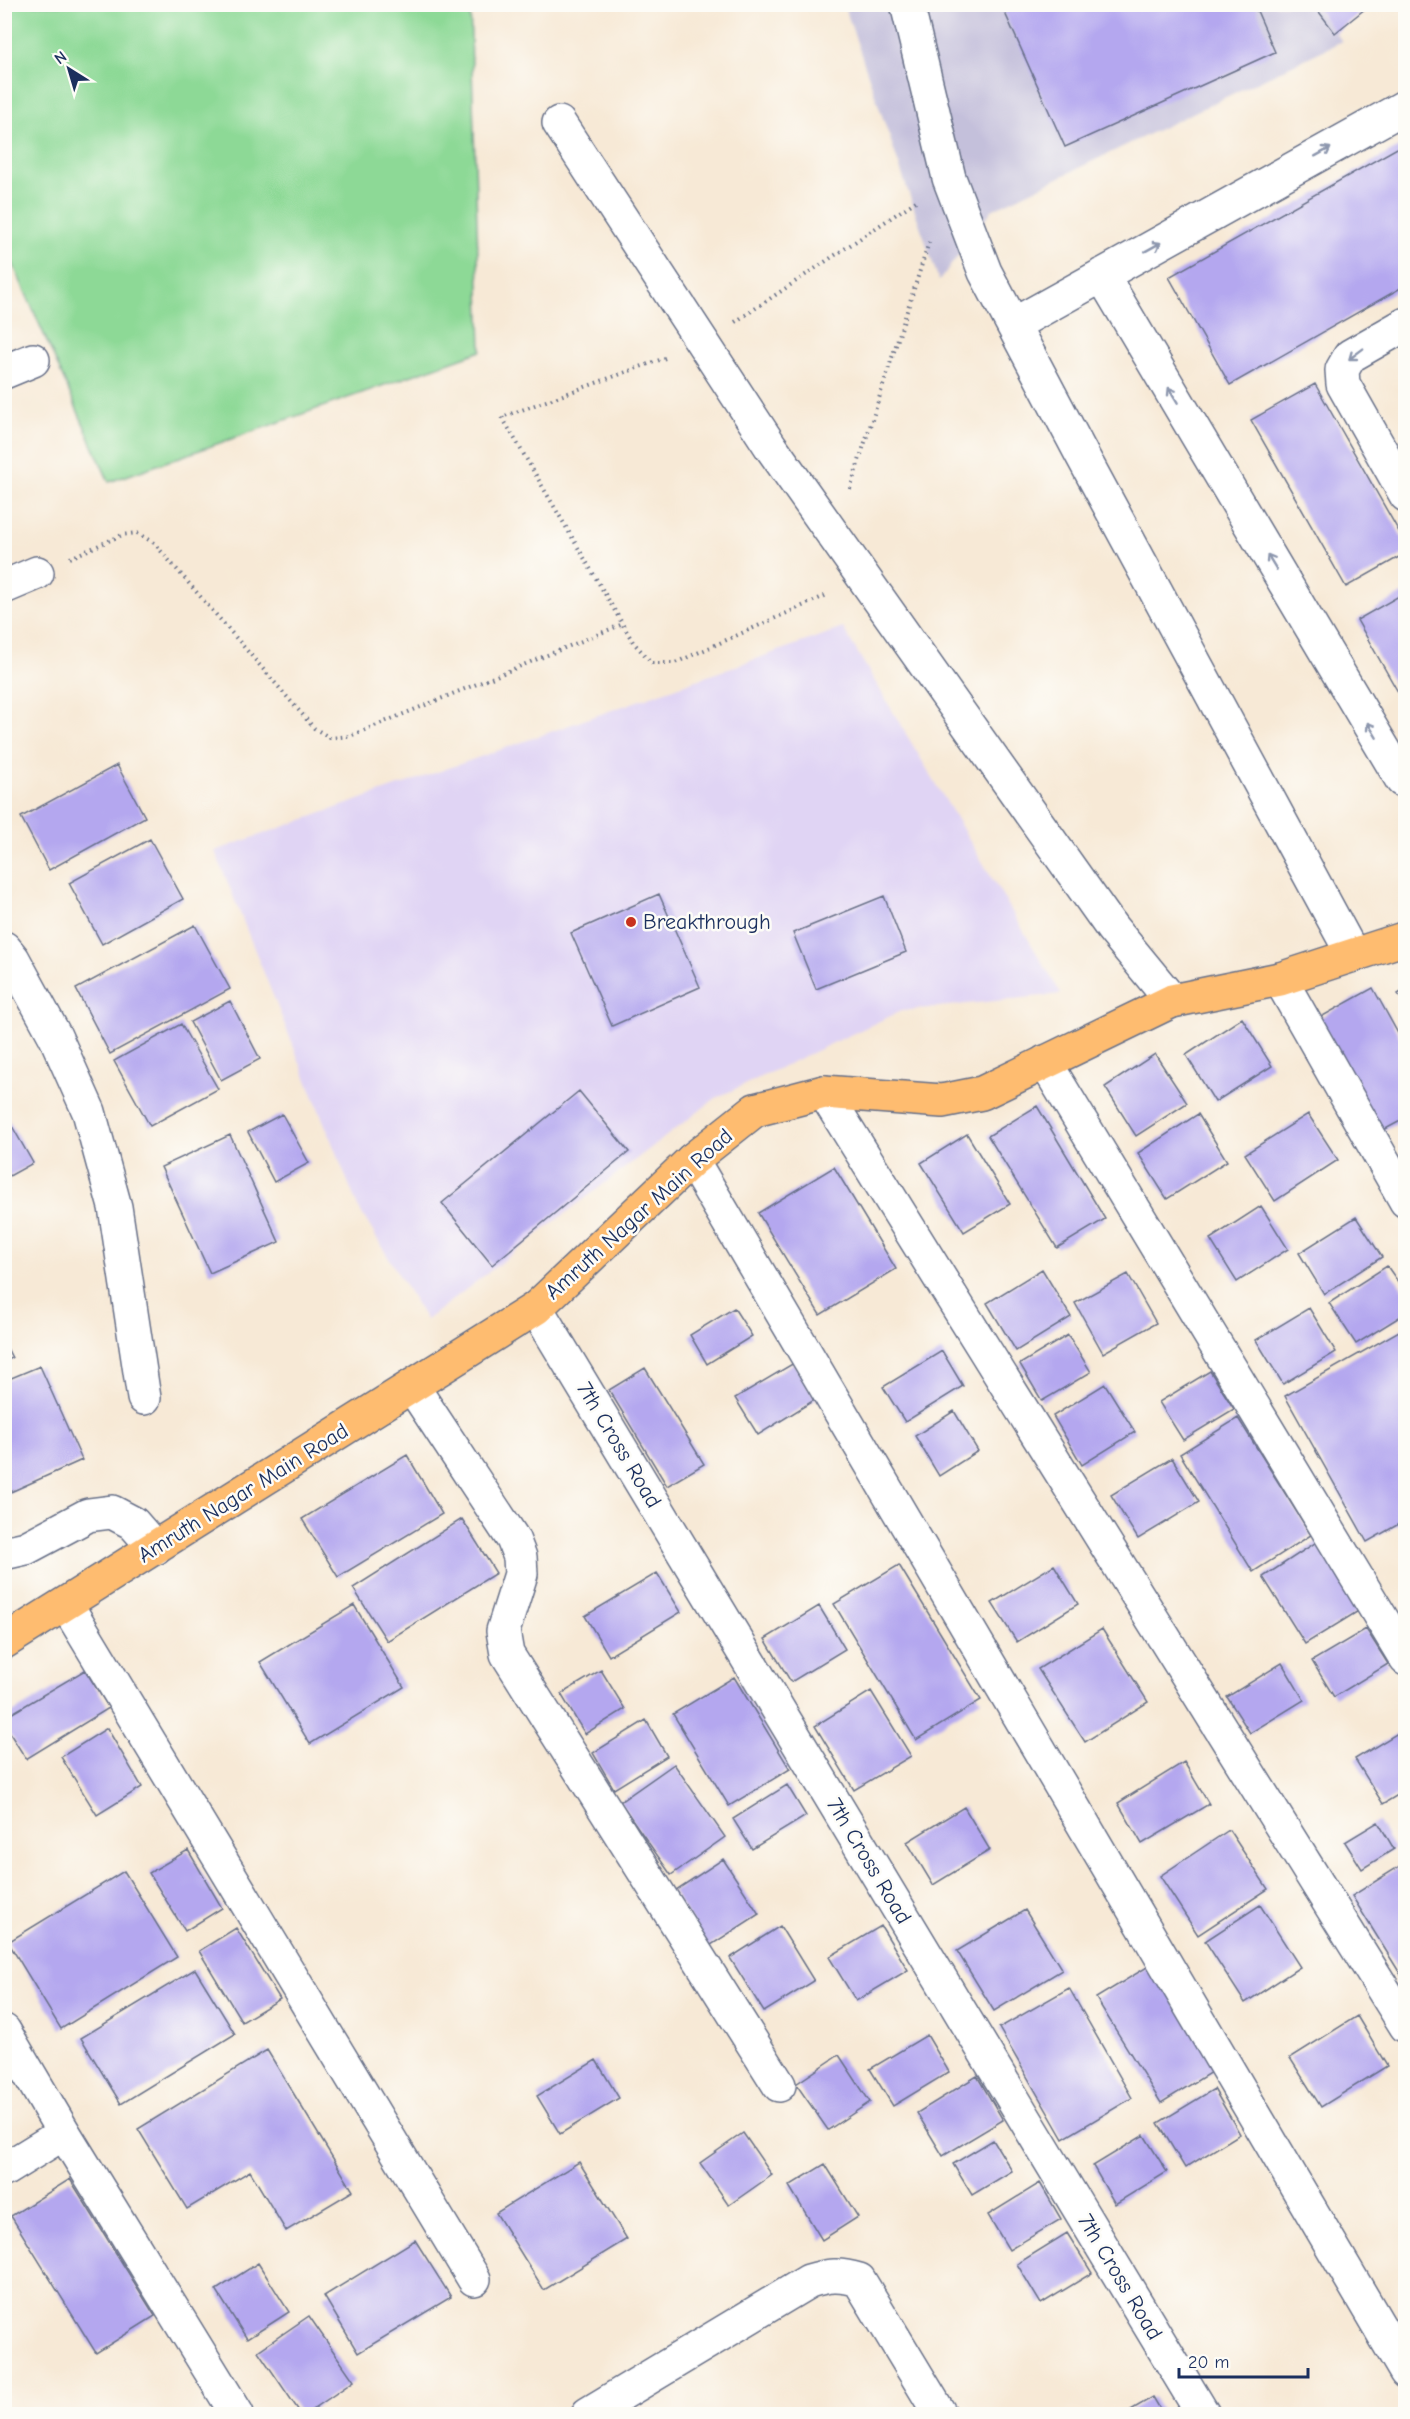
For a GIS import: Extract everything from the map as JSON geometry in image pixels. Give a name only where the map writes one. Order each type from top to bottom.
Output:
[{"type":"main road","name":"Amruth Nagar Main Road","points":[[4,1642],[536,1308],[692,1160],[755,1110],[824,1092],[942,1101],[982,1093],[1172,1001],[1280,979],[1406,938]]},
{"type":"street","points":[[907,4],[949,178],[985,272],[1353,955]]},
{"type":"street","points":[[1013,325],[1406,106]]},
{"type":"street","points":[[559,123],[771,447],[1112,928],[1172,1001]]},
{"type":"street","points":[[1102,275],[1404,780]]},
{"type":"street","points":[[1406,324],[1350,356],[1342,370],[1343,384],[1406,495]]},
{"type":"street","points":[[4,587],[37,573]]},
{"type":"street","points":[[4,948],[13,958],[55,1036],[89,1112],[115,1207],[144,1398]]},
{"type":"street","points":[[1280,979],[1406,1201]]},
{"type":"street","points":[[1044,1062],[1406,1659]]},
{"type":"street","points":[[824,1092],[1406,2026]]},
{"type":"street","points":[[692,1160],[1406,2372]]},
{"type":"street","name":"7th Cross Road","points":[[536,1308],[1203,2415]]},
{"type":"street","points":[[412,1386],[513,1539],[520,1557],[521,1574],[502,1631],[507,1654],[778,2085]]},
{"type":"street","points":[[4,1553],[26,1548],[88,1515],[112,1512],[133,1523],[155,1548]]},
{"type":"street","points":[[66,1604],[474,2279]]},
{"type":"street","points":[[4,2031],[237,2415]]},
{"type":"street","points":[[4,2170],[64,2133]]},
{"type":"street","points":[[588,2415],[809,2281],[829,2274],[845,2275],[859,2280],[940,2415]]},
{"type":"path","points":[[865,579],[675,663],[652,663],[633,642],[502,417],[703,344],[949,178]]},
{"type":"path","points":[[835,538],[931,234]]},
{"type":"path","points":[[37,573],[122,536],[137,533],[154,543],[314,728],[330,738],[350,736],[623,624]]},
{"type":"shaded area","points":[[844,5],[1312,5],[1342,41],[992,210],[939,281]]},
{"type":"shaded area","name":"Breakthrough","points":[[843,628],[1061,994],[901,1011],[716,1098],[426,1320],[358,1207],[215,851]]},
{"type":"green space","points":[[4,5],[470,5],[481,351],[109,482],[5,246]]},
{"type":"building","points":[[1001,4],[1254,4],[1275,52],[1065,147]]},
{"type":"building","points":[[1313,4],[1371,4],[1335,33]]},
{"type":"building","points":[[1406,143],[1406,285],[1230,385],[1169,277]]},
{"type":"building","points":[[1315,384],[1406,544],[1406,553],[1346,587],[1251,420]]},
{"type":"building","points":[[1406,592],[1406,706],[1357,620]]},
{"type":"building","points":[[117,765],[145,817],[49,870],[21,817]]},
{"type":"building","points":[[150,839],[183,899],[102,944],[69,883]]},
{"type":"building","points":[[659,894],[700,987],[612,1026],[571,933]]},
{"type":"building","points":[[884,896],[906,952],[816,989],[793,933]]},
{"type":"building","points":[[195,925],[230,989],[110,1054],[76,989]]},
{"type":"building","points":[[1373,988],[1406,1048],[1406,1118],[1380,1132],[1319,1018]]},
{"type":"building","points":[[1406,989],[1406,1005],[1398,994]]},
{"type":"building","points":[[230,1001],[260,1059],[221,1080],[190,1022]]},
{"type":"building","points":[[1242,1018],[1272,1066],[1215,1102],[1186,1055]]},
{"type":"building","points":[[181,1024],[218,1089],[150,1126],[114,1061]]},
{"type":"building","points":[[1155,1054],[1187,1103],[1136,1136],[1105,1087]]},
{"type":"building","points":[[579,1091],[629,1152],[492,1265],[442,1203]]},
{"type":"building","points":[[1037,1106],[1105,1219],[1057,1248],[988,1136]]},
{"type":"building","points":[[4,1112],[33,1163],[4,1179]]},
{"type":"building","points":[[282,1114],[309,1163],[274,1182],[248,1132]]},
{"type":"building","points":[[1198,1114],[1227,1161],[1167,1199],[1138,1153]]},
{"type":"building","points":[[1308,1114],[1338,1160],[1275,1201],[1245,1154]]},
{"type":"building","points":[[967,1134],[1010,1204],[964,1232],[921,1163]]},
{"type":"building","points":[[230,1135],[279,1242],[210,1273],[161,1167]]},
{"type":"building","points":[[834,1167],[896,1269],[820,1315],[758,1213]]},
{"type":"building","points":[[1261,1206],[1288,1249],[1237,1282],[1210,1239]]},
{"type":"building","points":[[1356,1217],[1382,1257],[1324,1294],[1299,1253]]},
{"type":"building","points":[[1387,1266],[1406,1293],[1406,1313],[1356,1344],[1329,1303]]},
{"type":"building","points":[[1042,1269],[1071,1317],[1016,1351],[987,1303]]},
{"type":"building","points":[[1128,1274],[1156,1323],[1103,1353],[1075,1303]]},
{"type":"building","points":[[734,1308],[752,1336],[707,1364],[690,1335]]},
{"type":"building","points":[[1309,1308],[1336,1352],[1283,1384],[1256,1340]]},
{"type":"building","points":[[1406,1327],[1406,1520],[1367,1542],[1285,1396]]},
{"type":"building","points":[[1068,1335],[1091,1372],[1042,1401],[1020,1364]]},
{"type":"building","points":[[4,1342],[12,1358],[4,1362]]},
{"type":"building","points":[[942,1351],[963,1386],[905,1422],[883,1387]]},
{"type":"building","points":[[794,1363],[816,1399],[758,1435],[735,1398]]},
{"type":"building","points":[[40,1366],[82,1460],[4,1495],[4,1381]]},
{"type":"building","points":[[645,1368],[704,1464],[667,1486],[609,1390]]},
{"type":"building","points":[[1210,1371],[1234,1409],[1183,1440],[1159,1402]]},
{"type":"building","points":[[1105,1384],[1135,1432],[1082,1465],[1053,1416]]},
{"type":"building","points":[[954,1411],[978,1451],[939,1476],[915,1436]]},
{"type":"building","points":[[1238,1418],[1311,1535],[1253,1572],[1180,1454]]},
{"type":"building","points":[[407,1455],[442,1514],[338,1577],[302,1519]]},
{"type":"building","points":[[1172,1458],[1199,1502],[1138,1539],[1111,1495]]},
{"type":"building","points":[[462,1519],[496,1573],[387,1641],[353,1588]]},
{"type":"building","points":[[1321,1539],[1365,1607],[1305,1644],[1263,1577]]},
{"type":"building","points":[[899,1565],[981,1700],[916,1740],[834,1604]]},
{"type":"building","points":[[1054,1565],[1078,1604],[1017,1642],[992,1603]]},
{"type":"building","points":[[657,1573],[681,1612],[609,1656],[585,1616]]},
{"type":"building","points":[[354,1605],[404,1687],[310,1744],[260,1662]]},
{"type":"building","points":[[819,1606],[845,1649],[791,1682],[765,1639]]},
{"type":"building","points":[[1102,1629],[1148,1702],[1085,1742],[1038,1669]]},
{"type":"building","points":[[1366,1629],[1388,1664],[1334,1697],[1312,1661]]},
{"type":"building","points":[[1282,1663],[1304,1700],[1250,1733],[1227,1697]]},
{"type":"building","points":[[85,1670],[109,1708],[26,1759],[4,1724],[4,1718]]},
{"type":"building","points":[[601,1670],[625,1709],[585,1734],[561,1694]]},
{"type":"building","points":[[734,1677],[790,1769],[729,1806],[673,1714]]},
{"type":"building","points":[[871,1691],[911,1756],[854,1790],[815,1726]]},
{"type":"building","points":[[646,1720],[667,1756],[614,1789],[593,1753]]},
{"type":"building","points":[[107,1728],[142,1787],[97,1815],[61,1757]]},
{"type":"building","points":[[1406,1728],[1406,1790],[1383,1804],[1355,1759]]},
{"type":"building","points":[[1184,1762],[1209,1804],[1142,1844],[1118,1803]]},
{"type":"building","points":[[674,1764],[725,1837],[671,1875],[620,1802]]},
{"type":"building","points":[[787,1785],[806,1816],[752,1849],[733,1819]]},
{"type":"building","points":[[964,1807],[990,1850],[933,1885],[907,1842]]},
{"type":"building","points":[[1378,1822],[1394,1849],[1362,1869],[1345,1842]]},
{"type":"building","points":[[1229,1830],[1268,1889],[1198,1935],[1160,1876]]},
{"type":"building","points":[[188,1850],[222,1908],[185,1931],[149,1873]]},
{"type":"building","points":[[723,1859],[759,1914],[708,1947],[673,1892]]},
{"type":"building","points":[[1406,1862],[1406,1983],[1352,1896]]},
{"type":"building","points":[[124,1871],[177,1957],[61,2029],[8,1942]]},
{"type":"building","points":[[1260,1905],[1300,1967],[1245,2003],[1205,1941]]},
{"type":"building","points":[[1025,1910],[1062,1970],[994,2011],[957,1951]]},
{"type":"building","points":[[780,1926],[814,1981],[764,2012],[730,1958]]},
{"type":"building","points":[[881,1926],[908,1970],[856,2001],[829,1957]]},
{"type":"building","points":[[236,1928],[280,1999],[242,2022],[199,1951]]},
{"type":"building","points":[[1157,1961],[1221,2066],[1161,2103],[1096,1998]]},
{"type":"building","points":[[195,1969],[235,2034],[121,2104],[81,2038]]},
{"type":"building","points":[[1069,1988],[1132,2098],[1063,2139],[999,2028]]},
{"type":"building","points":[[1357,2016],[1387,2066],[1321,2107],[1290,2058]]},
{"type":"building","points":[[927,2035],[949,2072],[893,2106],[870,2069]]},
{"type":"building","points":[[267,2050],[353,2191],[286,2231],[250,2171],[187,2209],[138,2129]]},
{"type":"building","points":[[839,2055],[870,2102],[828,2130],[796,2084]]},
{"type":"building","points":[[596,2060],[619,2098],[560,2134],[537,2096]]},
{"type":"building","points":[[977,2076],[1003,2120],[943,2156],[917,2113]]},
{"type":"building","points":[[1214,2089],[1240,2134],[1185,2168],[1158,2123]]},
{"type":"building","points":[[743,2133],[772,2175],[729,2205],[700,2163]]},
{"type":"building","points":[[1144,2135],[1167,2172],[1115,2204],[1093,2166]]},
{"type":"building","points":[[993,2140],[1012,2171],[972,2195],[953,2164]]},
{"type":"building","points":[[579,2162],[627,2239],[544,2290],[496,2213]]},
{"type":"building","points":[[825,2164],[858,2217],[822,2240],[789,2186]]},
{"type":"building","points":[[70,2179],[155,2316],[96,2353],[11,2216]]},
{"type":"building","points":[[1040,2183],[1061,2219],[1009,2250],[988,2215]]},
{"type":"building","points":[[1067,2233],[1092,2273],[1041,2304],[1017,2264]]},
{"type":"building","points":[[415,2240],[451,2297],[358,2353],[324,2296]]},
{"type":"building","points":[[258,2263],[289,2312],[247,2339],[216,2290]]},
{"type":"building","points":[[309,2316],[354,2381],[306,2414],[301,2414],[258,2351]]},
{"type":"building","points":[[1153,2397],[1163,2414],[1124,2414]]},
{"type":"place","name":"Breakthrough","points":[[631,922]]}]
